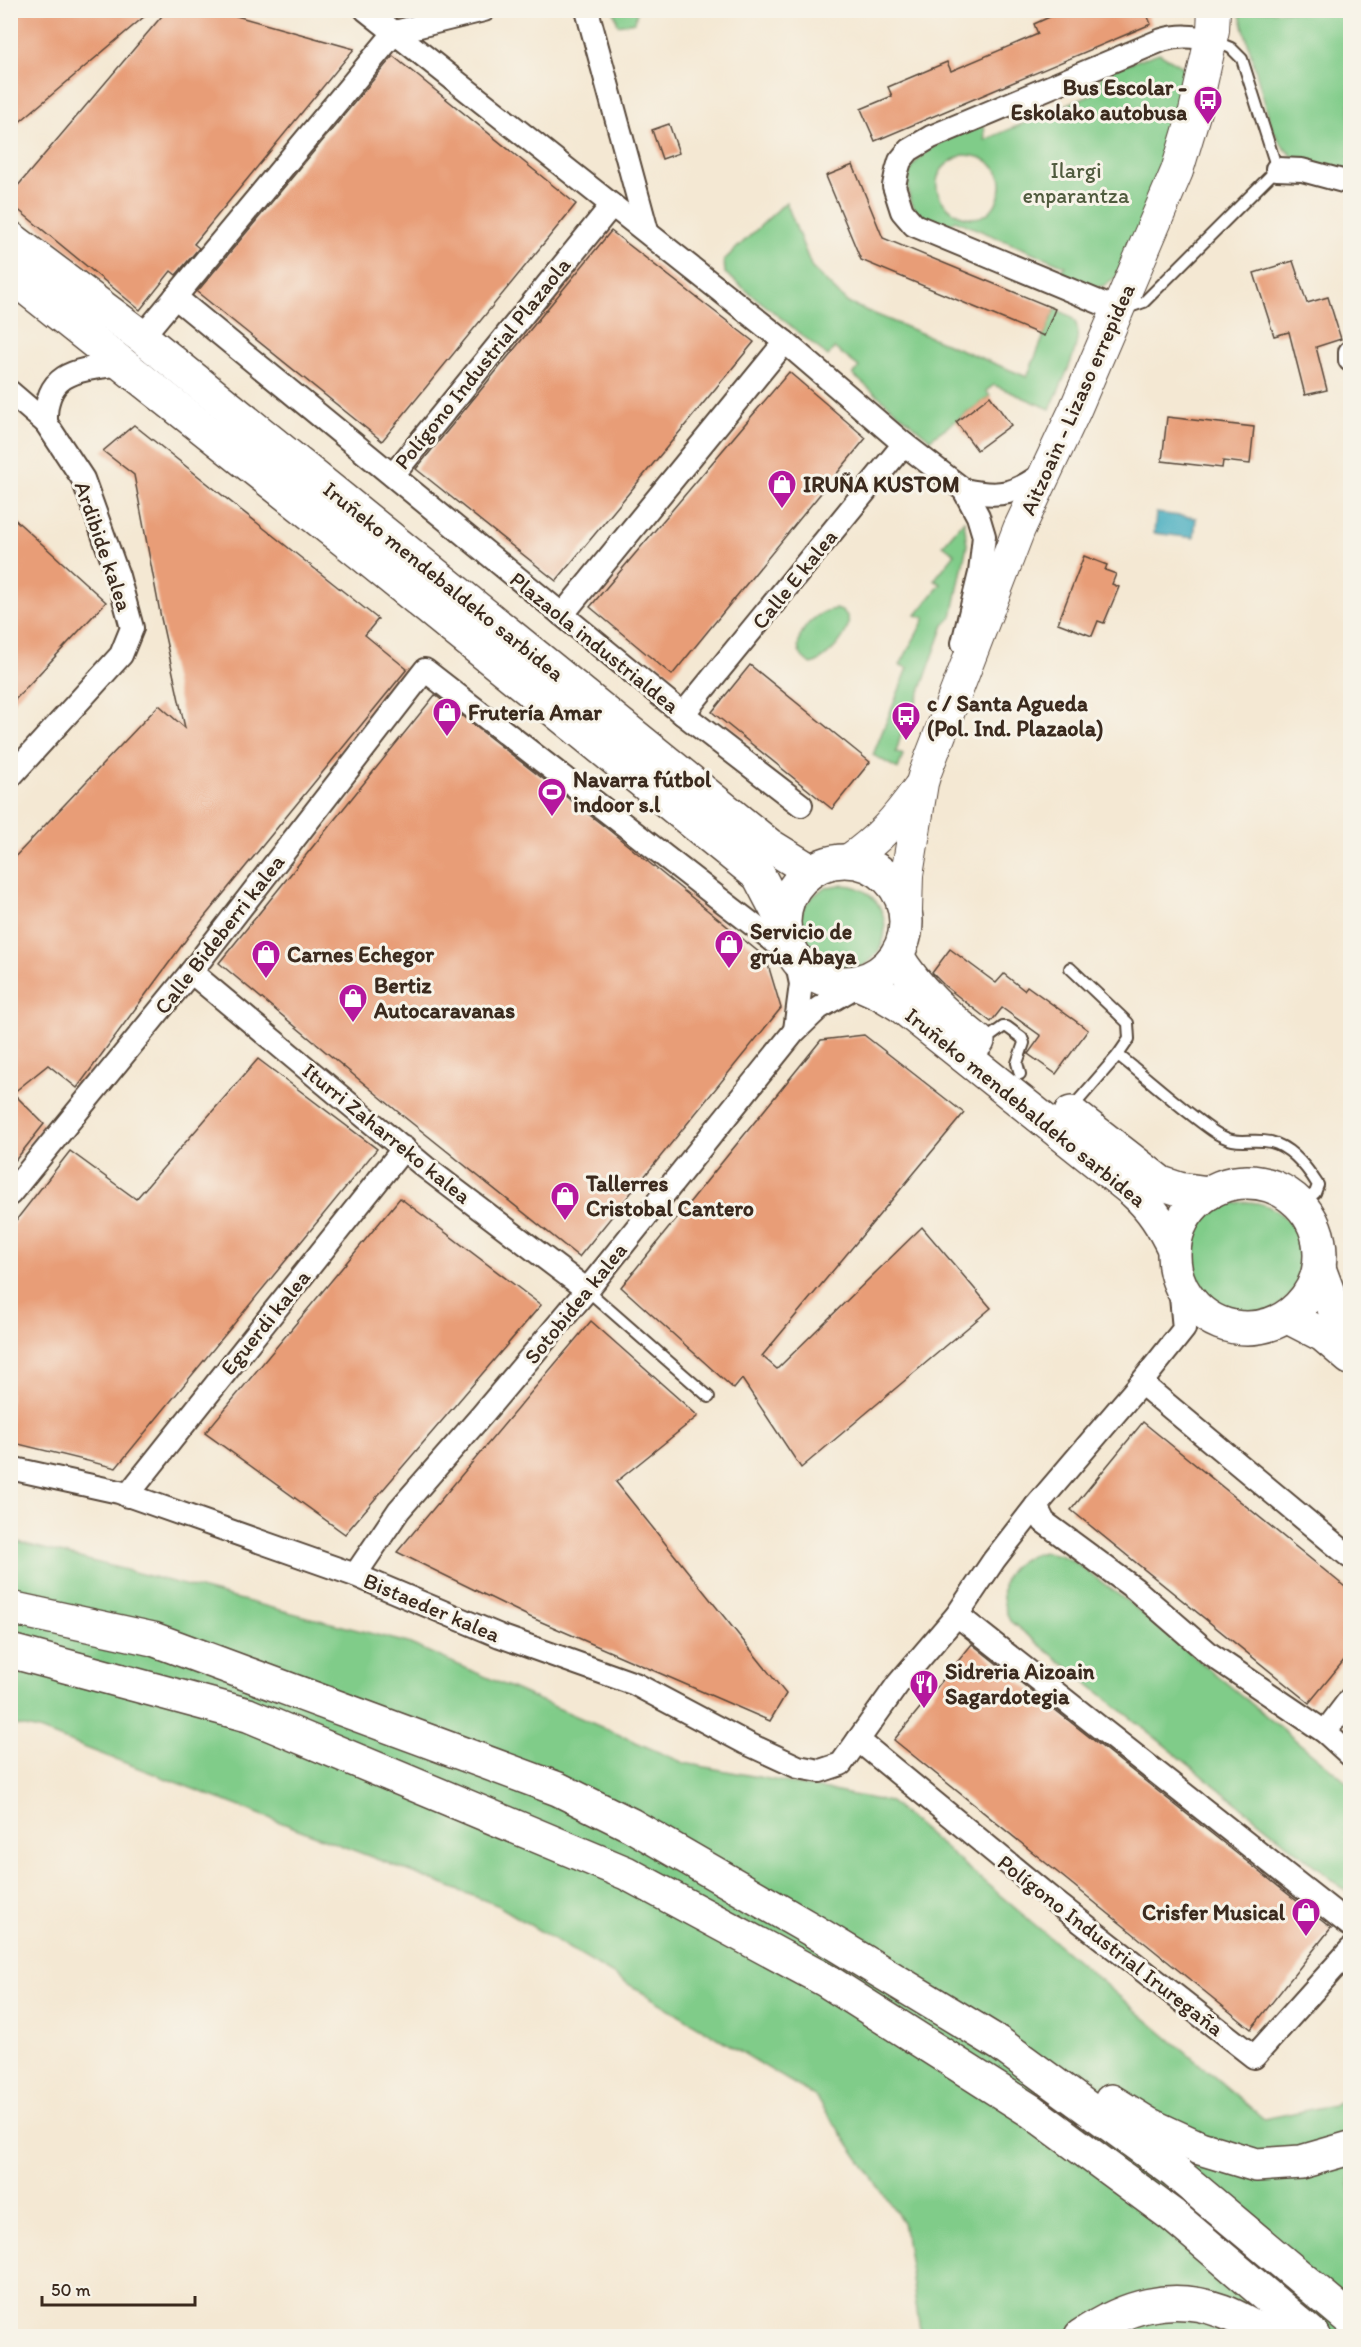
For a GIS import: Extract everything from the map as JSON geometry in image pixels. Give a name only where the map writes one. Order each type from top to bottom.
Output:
[{"type":"highway","name":"Iruñeko mendebaldeko sarbidea","points":[[10,238],[142,337],[769,845],[811,871]]},
{"type":"highway","name":"Iruñeko mendebaldeko sarbidea","points":[[10,275],[363,555],[759,876],[783,922]]},
{"type":"highway","points":[[849,860],[873,867],[893,883],[906,910],[906,932],[897,956],[884,970],[860,984],[830,982],[814,975],[795,958],[785,938],[783,922],[790,893],[799,881],[811,871],[829,862],[849,860]]},
{"type":"highway","name":"Iruñeko mendebaldeko sarbidea","points":[[897,956],[909,977],[973,1037],[1161,1183],[1179,1189],[1209,1193]]},
{"type":"highway","name":"Iruñeko mendebaldeko sarbidea","points":[[860,984],[900,1005],[1133,1191],[1150,1207],[1162,1223],[1174,1249]]},
{"type":"highway","points":[[1320,1271],[1308,1297],[1288,1317],[1259,1328],[1227,1326],[1199,1311],[1180,1286],[1175,1268],[1174,1249],[1185,1216],[1209,1193],[1240,1182],[1257,1182],[1273,1186],[1300,1204],[1310,1217],[1320,1244],[1320,1271],[1335,1311],[1350,1323]]},
{"type":"highway","points":[[1288,1317],[1323,1335],[1350,1358]]},
{"type":"highway","points":[[10,1608],[153,1639],[558,1789],[631,1825],[774,1885],[974,2005],[1096,2091],[1148,2124],[1200,2148],[1256,2164],[1301,2162],[1350,2148]]},
{"type":"highway","points":[[10,1651],[248,1715],[626,1873],[827,1981],[1031,2111],[1172,2216],[1314,2337]]},
{"type":"highway","points":[[631,1825],[814,1931],[1000,2044],[1175,2172],[1350,2319]]},
{"type":"highway","points":[[1081,2337],[1101,2323],[1140,2306],[1178,2302],[1222,2311],[1272,2337]]},
{"type":"street","points":[[366,10],[647,231],[785,342],[904,444],[976,500],[990,527],[1003,534],[1018,533]]},
{"type":"street","points":[[142,337],[394,32],[484,10]]},
{"type":"street","points":[[587,10],[647,231]]},
{"type":"street","points":[[1118,310],[914,225],[902,212],[894,186],[900,161],[909,150],[931,137],[1162,39],[1194,36],[1212,25]]},
{"type":"street","name":"Aitzoain - Lizaso errepidea","points":[[922,783],[960,678],[1018,533],[1118,310],[1177,171],[1195,111],[1212,25]]},
{"type":"street","points":[[1277,169],[1302,170],[1350,183]]},
{"type":"street","name":"Polígono Industrial Plazaola","points":[[176,297],[393,475],[612,205]]},
{"type":"street","points":[[562,615],[785,342]]},
{"type":"street","points":[[1350,352],[1350,360]]},
{"type":"street","points":[[46,423],[45,405],[59,380],[76,370],[122,364]]},
{"type":"street","name":"Ardibide kalea","points":[[10,392],[46,423],[83,479],[118,576],[132,628],[121,655],[10,777]]},
{"type":"street","name":"Calle E kalea","points":[[683,714],[904,444]]},
{"type":"street","points":[[976,500],[1019,490],[1047,470]]},
{"type":"street","name":"Plazaola industrialdea","points":[[393,475],[683,714],[801,805]]},
{"type":"street","points":[[960,678],[963,636],[980,573],[983,552],[984,536],[976,500]]},
{"type":"street","name":"Calle Bideberri kalea","points":[[10,1194],[191,972],[424,670],[795,958]]},
{"type":"street","points":[[849,860],[874,843],[895,821],[922,783]]},
{"type":"street","points":[[906,910],[908,874],[922,783]]},
{"type":"street","points":[[795,958],[801,984],[795,1030]]},
{"type":"street","name":"Iturri Zaharreko kalea","points":[[191,972],[425,1167],[587,1290]]},
{"type":"street","name":"Sotobidea kalea","points":[[355,1575],[399,1510],[482,1416],[587,1290],[795,1030],[819,1008],[860,984]]},
{"type":"street","name":"Eguerdi kalea","points":[[127,1496],[404,1148]]},
{"type":"street","points":[[858,1740],[898,1684],[957,1615],[994,1560],[1036,1506],[1184,1329],[1180,1286]]},
{"type":"street","points":[[1141,1383],[1350,1557]]},
{"type":"street","name":"Bistaeder kalea","points":[[10,1468],[127,1496],[355,1575],[500,1636],[634,1684],[746,1743],[798,1767],[820,1771],[841,1764],[858,1740]]},
{"type":"street","points":[[1036,1506],[1044,1522],[1135,1589],[1210,1654],[1325,1732],[1350,1755]]},
{"type":"street","points":[[957,1615],[1350,1925]]},
{"type":"street","points":[[1325,1732],[1350,1699]]},
{"type":"street","name":"Polígono Industrial Iruregaña","points":[[858,1740],[1049,1897],[1254,2057],[1350,1950]]},
{"type":"lane","points":[[1118,310],[1134,308],[1144,302],[1277,169],[1242,59],[1212,25]]},
{"type":"lane","points":[[1069,1111],[1129,1039],[1128,1023],[1070,968]]},
{"type":"lane","points":[[1118,1055],[1214,1131],[1232,1142],[1271,1142],[1283,1148],[1303,1164],[1318,1185],[1315,1192],[1300,1204]]},
{"type":"lane","points":[[587,1290],[709,1397]]},
{"type":"green space","points":[[614,11],[637,11],[635,22],[618,25]]},
{"type":"green space","points":[[1239,11],[1350,11],[1350,173],[1298,161],[1284,148],[1272,129]]},
{"type":"green space","name":"Ilargi enparantza","points":[[1159,53],[1185,68],[1192,88],[1132,250],[1117,276],[1103,286],[1081,289],[1055,278],[1065,266],[955,220],[944,228],[931,222],[915,209],[909,197],[909,176],[914,165],[923,155],[947,139],[984,123],[985,140],[1101,90],[1101,73]],"holes":[[[963,155],[981,158],[994,167],[1001,181],[998,199],[987,213],[974,218],[960,215],[947,207],[939,194],[937,181],[944,167]]]},
{"type":"green space","points":[[786,202],[812,268],[848,303],[1027,377],[1055,309],[1071,317],[1077,330],[1077,341],[1070,365],[1050,409],[994,385],[986,391],[990,396],[930,439],[853,375],[859,367],[834,348],[828,356],[725,273],[724,260]]},
{"type":"green space","points":[[964,520],[967,545],[952,617],[944,625],[907,728],[903,728],[896,752],[903,755],[898,769],[873,755],[908,668],[900,665],[925,618],[916,615],[941,584],[934,580],[955,554],[943,545]]},
{"type":"green space","points":[[835,609],[845,613],[848,619],[847,628],[836,646],[812,664],[803,658],[799,650],[802,632],[816,617]]},
{"type":"green space","points":[[842,885],[866,892],[878,904],[885,928],[878,952],[866,964],[842,971],[818,964],[806,952],[799,928],[806,904],[818,892]]},
{"type":"green space","points":[[1246,1202],[1268,1207],[1286,1219],[1298,1237],[1303,1259],[1298,1281],[1286,1299],[1268,1311],[1246,1316],[1224,1311],[1206,1299],[1194,1281],[1189,1259],[1194,1237],[1206,1219],[1224,1207]]},
{"type":"green space","points":[[10,1540],[408,1643],[684,1763],[890,1802],[1264,2119],[1333,2105],[1350,2096],[1350,2336],[921,2336],[903,2222],[816,2097],[497,1905],[39,1730],[11,1724]]},
{"type":"green space","points":[[1044,1552],[1060,1555],[1073,1561],[1127,1601],[1350,1785],[1350,1894],[1010,1621],[1003,1596],[1006,1576],[1020,1561]]},
{"type":"water","points":[[1156,513],[1196,518],[1194,538],[1154,533]]},
{"type":"building","points":[[10,10],[152,10],[10,130]]},
{"type":"building","points":[[167,10],[215,10],[354,49],[194,244],[199,248],[176,275],[171,271],[140,310],[10,203],[10,195]]},
{"type":"building","points":[[1065,10],[1145,10],[1151,24],[875,141],[861,109],[892,96],[888,87],[947,62],[951,71],[1038,34],[1034,24]]},
{"type":"building","points":[[393,56],[576,204],[382,441],[197,292]]},
{"type":"building","points":[[669,124],[679,153],[662,159],[652,130]]},
{"type":"building","points":[[853,165],[883,238],[1055,309],[1044,336],[861,260],[826,176]]},
{"type":"building","points":[[611,231],[754,342],[556,581],[416,469]]},
{"type":"building","points":[[1293,261],[1307,303],[1328,297],[1341,339],[1316,347],[1327,390],[1305,395],[1289,332],[1274,336],[1254,273]]},
{"type":"building","points":[[789,372],[866,438],[672,675],[590,607]]},
{"type":"building","points":[[990,396],[1011,425],[977,450],[956,422]]},
{"type":"building","points":[[1167,417],[1254,427],[1250,464],[1223,461],[1222,468],[1162,461]]},
{"type":"building","points":[[134,425],[378,619],[365,635],[407,669],[188,937],[77,1088],[48,1065],[13,1093],[44,1124],[10,1167],[10,862],[159,705],[185,728],[134,475],[103,451]]},
{"type":"building","points":[[10,515],[106,602],[10,705]]},
{"type":"building","points":[[1084,556],[1107,565],[1105,570],[1116,574],[1112,584],[1119,587],[1104,623],[1098,621],[1092,636],[1058,623]]},
{"type":"building","points":[[750,665],[870,762],[832,809],[712,712]]},
{"type":"building","points":[[435,695],[609,830],[766,958],[781,1008],[579,1257],[403,1116],[219,963]]},
{"type":"building","points":[[950,949],[996,983],[1004,974],[1024,990],[1027,986],[1088,1030],[1056,1074],[1028,1054],[1041,1036],[1002,1008],[991,1022],[932,973]]},
{"type":"building","points":[[864,1035],[964,1113],[762,1356],[777,1369],[922,1227],[991,1308],[801,1468],[742,1379],[734,1389],[621,1287],[821,1040]]},
{"type":"building","points":[[258,1059],[377,1149],[116,1468],[10,1442],[10,1228],[70,1151],[136,1199]]},
{"type":"building","points":[[400,1198],[541,1305],[345,1534],[205,1433]]},
{"type":"building","points":[[591,1321],[698,1416],[616,1482],[786,1694],[770,1721],[530,1617],[397,1552]]},
{"type":"building","points":[[1143,1422],[1350,1591],[1350,1653],[1309,1703],[1071,1510]]},
{"type":"building","points":[[972,1644],[1331,1928],[1251,2029],[894,1740]]},
{"type":"place","name":"Bus Escolar - Eskolako autobusa","points":[[1208,126]]},
{"type":"place","name":"IRUÑA KUSTOM","points":[[782,510]]},
{"type":"place","name":"Frutería Amar","points":[[447,738]]},
{"type":"place","name":"c / Santa Agueda (Pol. Ind. Plazaola)","points":[[906,742]]},
{"type":"place","name":"Navarra fútbol indoor s.l","points":[[552,818]]},
{"type":"place","name":"Servicio de grúa Abaya","points":[[729,970]]},
{"type":"place","name":"Carnes Echegor","points":[[266,980]]},
{"type":"place","name":"Bertiz Autocaravanas","points":[[353,1024]]},
{"type":"place","name":"Tallerres Cristobal Cantero","points":[[565,1222]]},
{"type":"place","name":"Sidreria Aizoain Sagardotegia","points":[[924,1710]]},
{"type":"place","name":"Crisfer Musical","points":[[1306,1938]]}]
